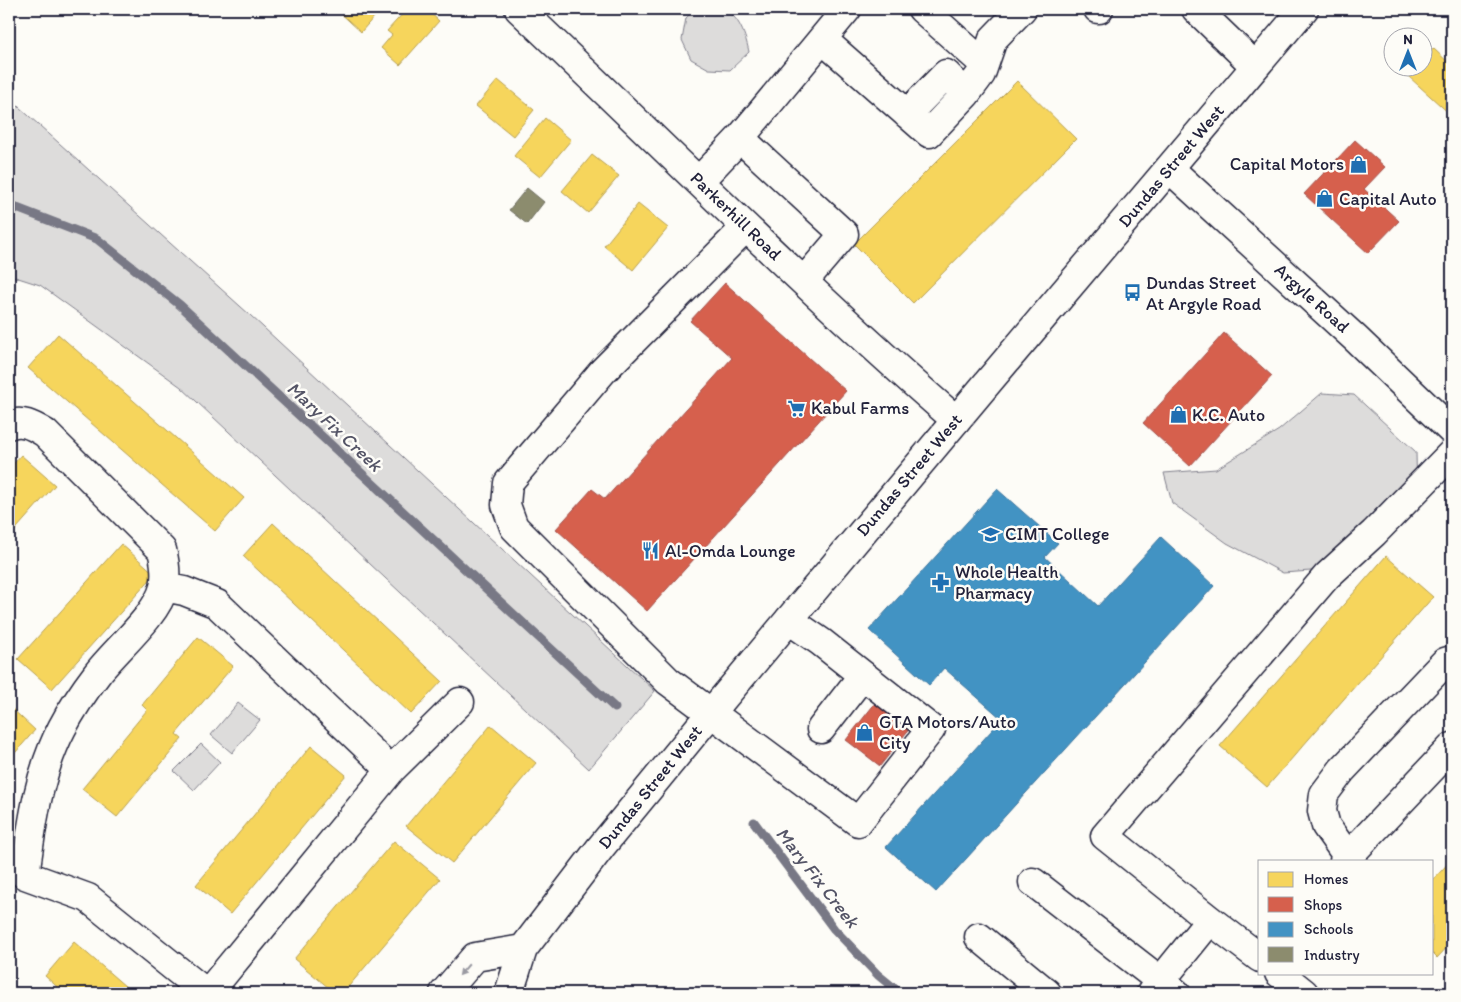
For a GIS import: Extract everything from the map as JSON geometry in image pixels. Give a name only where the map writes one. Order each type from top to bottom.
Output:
[{"type":"main road","name":"Parkerhill Road","points":[[520,9],[746,227],[912,382],[956,420]]},
{"type":"main road","points":[[699,181],[740,138],[847,9]]},
{"type":"main road","points":[[922,9],[984,64]]},
{"type":"main road","points":[[822,39],[929,133],[966,94],[981,74],[993,39],[1022,9]]},
{"type":"main road","points":[[1196,9],[1256,66]]},
{"type":"main road","name":"Dundas Street West","points":[[509,993],[522,949],[601,847],[956,420],[1304,9]]},
{"type":"main road","points":[[740,138],[844,234],[804,281]]},
{"type":"main road","name":"Argyle Road","points":[[1170,169],[1356,339],[1452,430]]},
{"type":"main road","points":[[746,227],[603,370],[508,483],[506,505],[514,527],[668,681],[858,822],[931,729],[789,620]]},
{"type":"main road","points":[[9,425],[14,422],[28,423],[45,433],[162,550],[166,566],[164,587],[155,607],[97,673],[78,699],[61,729],[45,769],[35,805],[25,875]]},
{"type":"main road","points":[[1258,954],[1210,920],[1105,836],[1327,576],[1374,533],[1452,453]]},
{"type":"main road","points":[[164,587],[217,604],[391,770]]},
{"type":"main road","points":[[1452,660],[1445,662],[1438,669],[1342,770],[1324,794],[1322,811],[1326,826],[1346,859],[1452,747]]},
{"type":"main road","points":[[821,729],[863,675]]},
{"type":"main road","points":[[9,850],[25,875],[88,898],[207,993],[391,770],[460,702]]},
{"type":"main road","points":[[1033,882],[1163,989],[1210,920]]},
{"type":"main road","points":[[979,937],[1047,993]]},
{"type":"main road","points":[[444,993],[475,957],[522,949]]},
{"type":"main road","points":[[1280,974],[1304,993]]},
{"type":"shaded area","points":[[695,9],[723,9],[733,16],[741,27],[749,52],[730,70],[709,69],[691,59],[682,40],[686,18]]},
{"type":"shaded area","points":[[9,98],[250,315],[655,691],[589,769],[181,387],[40,285],[9,275]]},
{"type":"shaded area","points":[[1322,393],[1354,395],[1416,452],[1417,503],[1376,509],[1325,570],[1283,573],[1227,543],[1172,503],[1164,473],[1216,469],[1279,430]]},
{"type":"shaded area","points":[[238,703],[260,720],[232,753],[211,735]]},
{"type":"shaded area","points":[[201,744],[220,762],[194,790],[174,771]]},
{"type":"building: Homes","points":[[336,9],[381,9],[361,32]]},
{"type":"building: Homes","points":[[407,9],[426,9],[439,21],[400,65],[381,48],[392,35],[387,31]]},
{"type":"building: Homes","points":[[1434,49],[1452,66],[1452,116],[1410,78],[1434,78]]},
{"type":"building: Homes","points":[[498,80],[534,110],[513,136],[476,106]]},
{"type":"building: Homes","points":[[1017,81],[1076,139],[913,303],[854,244]]},
{"type":"building: Homes","points":[[545,118],[571,140],[540,177],[514,156]]},
{"type":"building: Homes","points":[[592,155],[619,176],[588,213],[562,191]]},
{"type":"building: Homes","points":[[638,204],[668,228],[633,270],[604,246]]},
{"type":"building: Homes","points":[[58,334],[244,498],[215,531],[28,368]]},
{"type":"building: Homes","points":[[21,455],[55,485],[9,537],[9,469]]},
{"type":"building: Homes","points":[[273,523],[442,681],[411,714],[243,556]]},
{"type":"building: Homes","points":[[121,544],[155,574],[52,689],[18,659]]},
{"type":"building: Homes","points":[[1386,556],[1433,597],[1267,787],[1220,746]]},
{"type":"building: Homes","points":[[198,637],[233,666],[176,734],[182,739],[117,817],[82,789],[147,710],[142,705]]},
{"type":"building: Homes","points":[[9,706],[35,730],[9,760]]},
{"type":"building: Homes","points":[[491,725],[536,763],[452,863],[406,826]]},
{"type":"building: Homes","points":[[311,746],[346,775],[230,914],[196,885]]},
{"type":"building: Homes","points":[[394,841],[440,879],[343,993],[335,993],[294,959]]},
{"type":"building: Homes","points":[[1452,859],[1452,942],[1437,958],[1434,955],[1434,879]]},
{"type":"building: Homes","points":[[74,942],[133,993],[64,993],[45,976]]},
{"type":"building: Shops","points":[[1355,140],[1385,167],[1364,189],[1399,221],[1368,253],[1304,194]]},
{"type":"building: Shops","points":[[725,283],[846,391],[647,611],[556,529],[592,489],[605,499],[732,358],[690,321]]},
{"type":"building: Shops","points":[[1224,333],[1272,376],[1190,466],[1143,423]]},
{"type":"building: Shops","points":[[876,702],[910,728],[880,766],[846,740]]},
{"type":"building: Schools","points":[[997,489],[1058,543],[1045,557],[1098,606],[1161,537],[1214,586],[936,892],[886,847],[1002,719],[944,668],[929,685],[869,630]]},
{"type":"building: Industry","points":[[527,188],[544,202],[527,224],[509,210]]},
{"type":"waterway","name":"Mary Fix Creek","points":[[9,205],[97,239],[180,305],[615,708]]},
{"type":"waterway","name":"Mary Fix Creek","points":[[754,822],[834,929],[878,975],[900,993]]},
{"type":"place","name":"Capital Motors","points":[[1358,164]]},
{"type":"place","name":"Capital Auto","points":[[1325,199]]},
{"type":"place","name":"Dundas Street At Argyle Road","points":[[1132,293]]},
{"type":"place","name":"Kabul Farms","points":[[797,408]]},
{"type":"place","name":"K.C. Auto","points":[[1178,415]]},
{"type":"place","name":"CIMT College","points":[[991,534]]},
{"type":"place","name":"Al-Omda Lounge","points":[[651,551]]},
{"type":"place","name":"Whole Health Pharmacy","points":[[941,582]]},
{"type":"place","name":"GTA Motors/Auto City","points":[[865,732]]}]
